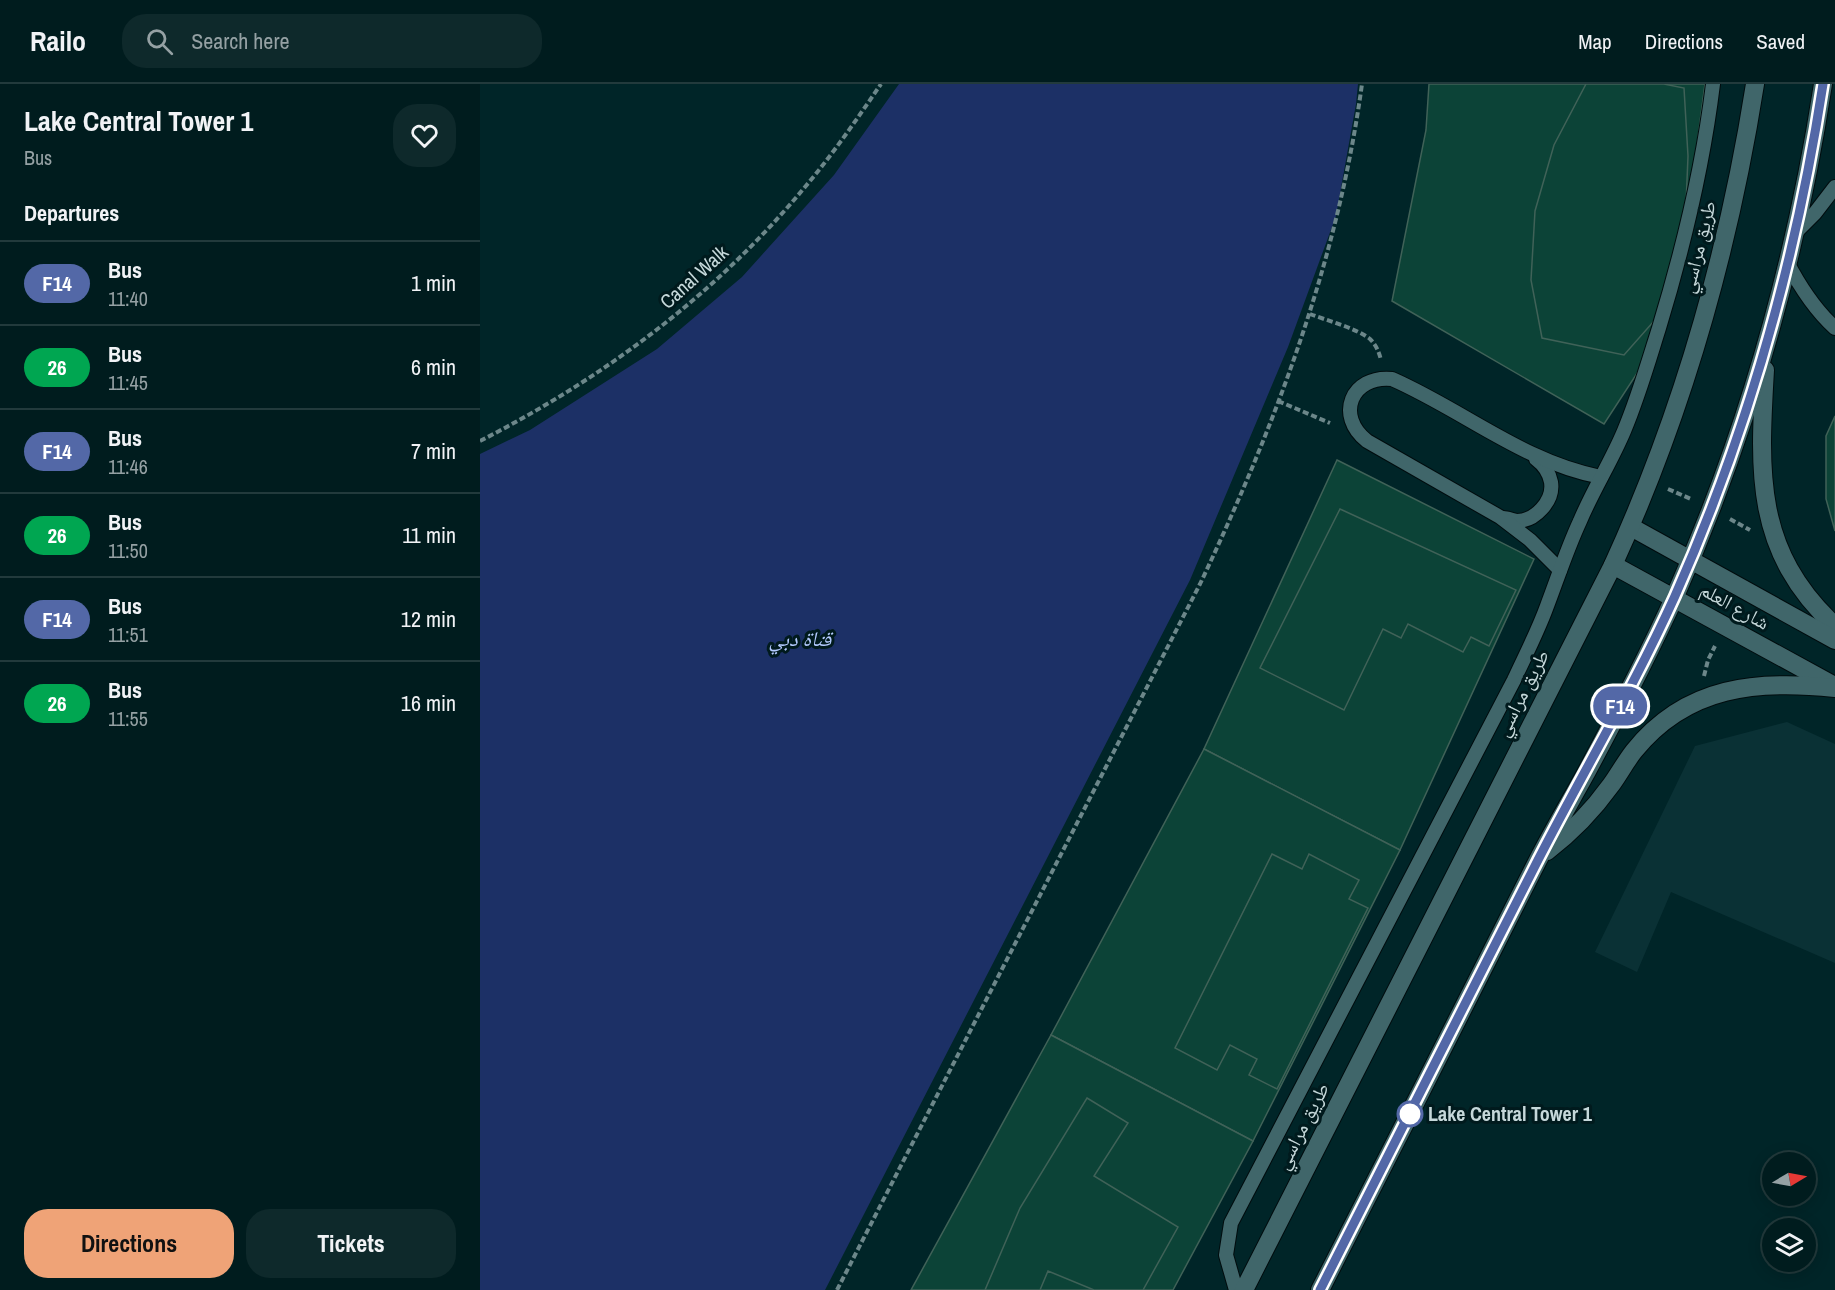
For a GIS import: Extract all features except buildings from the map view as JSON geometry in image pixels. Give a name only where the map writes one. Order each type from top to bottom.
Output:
[{"type":"main road","name":"طريق مراسي","points":[[1244,1290],[1613,565],[1630,527],[1684,383],[1709,301],[1748,133],[1755,84]]},
{"type":"main road","points":[[1320,1290],[1674,598],[1731,452],[1767,338],[1805,187],[1822,84]]},
{"type":"main road","points":[[1767,338],[1761,448],[1766,510],[1775,540],[1796,580],[1808,598],[1835,626]]},
{"type":"main road","name":"شارع العلم","points":[[1630,527],[1835,640]]},
{"type":"main road","name":"شارع العلم","points":[[1613,565],[1835,687]]},
{"type":"main road","points":[[1541,855],[1561,840],[1596,805],[1633,752],[1649,734],[1686,707],[1707,697],[1736,688],[1796,684],[1835,687]]},
{"type":"lane","points":[[1236,1290],[1226,1255],[1231,1223],[1514,681],[1547,608],[1580,521],[1601,477],[1610,464],[1636,399],[1668,299],[1686,231],[1713,84]]},
{"type":"lane","points":[[1794,234],[1815,213],[1835,187]]},
{"type":"lane","points":[[1787,262],[1812,303],[1835,328]]},
{"type":"lane","points":[[1560,570],[1530,540],[1500,517],[1367,441],[1352,426],[1349,415],[1354,394],[1371,380],[1392,379],[1532,455],[1566,469],[1601,477]]},
{"type":"lane","points":[[1500,517],[1518,521],[1535,515],[1547,502],[1551,484],[1545,467],[1532,455]]},
{"type":"path","name":"Canal Walk","points":[[480,441],[530,415],[591,377],[650,336],[705,290],[757,240],[805,187],[849,131],[881,84]]},
{"type":"path","points":[[837,1290],[1200,584],[1242,494],[1310,314],[1345,183],[1362,84]]},
{"type":"path","points":[[1310,314],[1358,332],[1370,339],[1379,350],[1382,364],[1381,378]]},
{"type":"path","points":[[1278,401],[1359,434]]},
{"type":"shaded area","points":[[1787,722],[1835,744],[1835,963],[1671,892],[1637,972],[1595,952],[1695,746]]},
{"type":"water","name":"قناة دبي","points":[[899,84],[1358,84],[1336,216],[1288,347],[1190,580],[825,1290],[480,1290],[480,454],[530,430],[657,349],[742,277],[834,175]]},
{"type":"bus line","name":"F14","points":[[1320,1290],[1674,598],[1711,508],[1767,338],[1803,198],[1823,84]]},
{"type":"place","name":"Lake Central Tower 1","points":[[1410,1114]]}]
